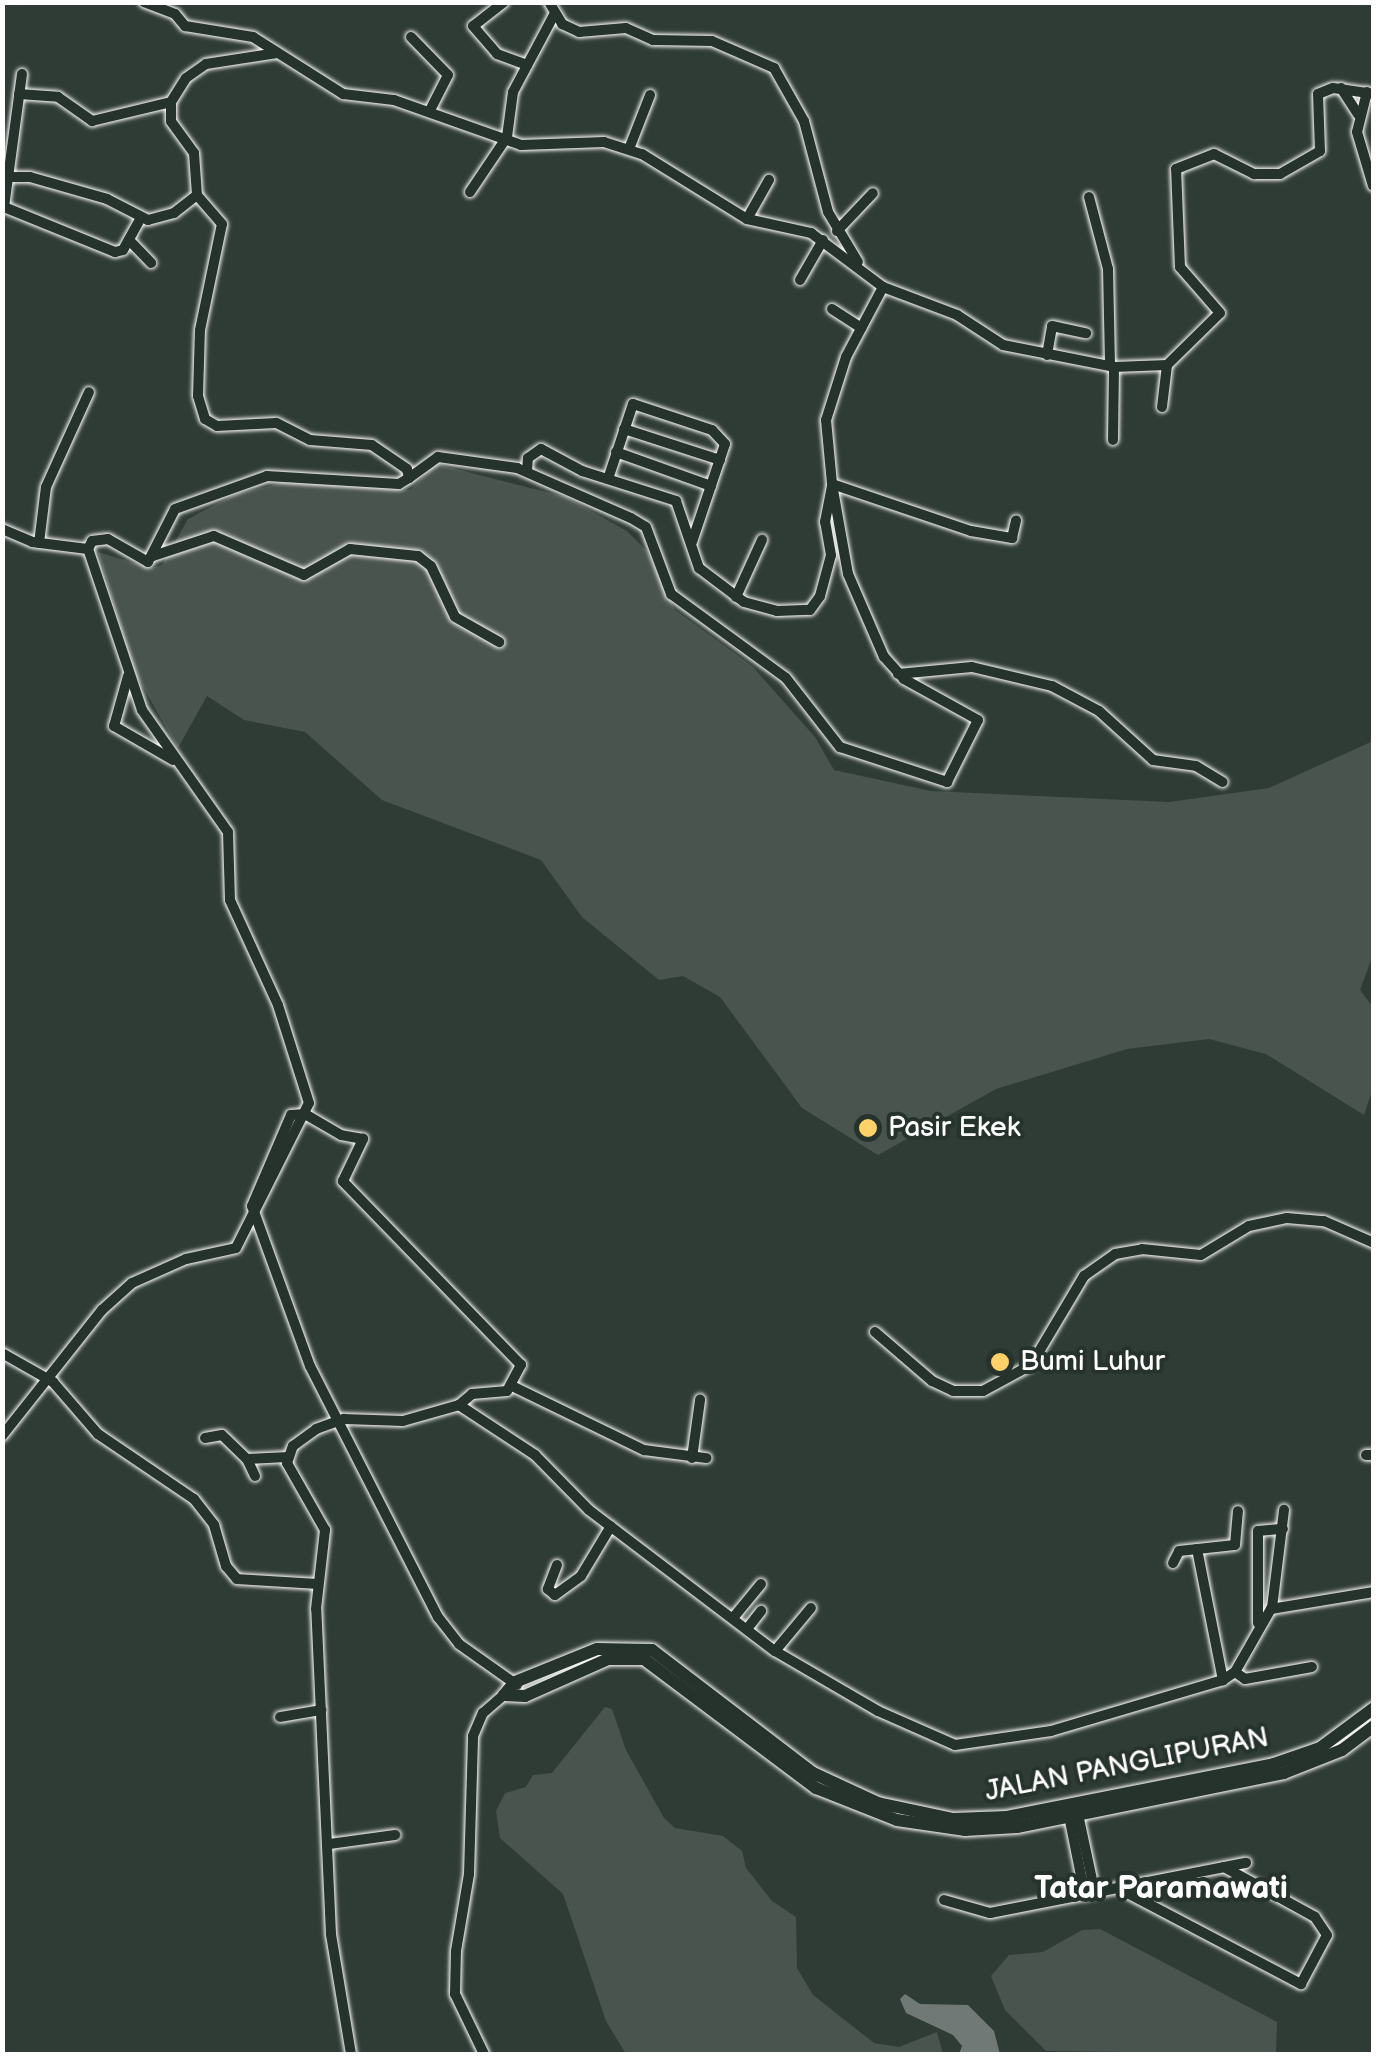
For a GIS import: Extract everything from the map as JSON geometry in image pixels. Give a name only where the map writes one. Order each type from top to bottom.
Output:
[{"type":"main road","name":"JALAN PANGLIPURAN","points":[[504,1695],[516,1682],[598,1650],[634,1646],[674,1663],[758,1741],[843,1789],[954,1819],[1007,1817],[1318,1762],[1374,1726]]},
{"type":"main road","name":"JALAN PANGLIPURAN","points":[[504,1695],[525,1696],[608,1659],[644,1659],[678,1679],[834,1797],[921,1826],[983,1830],[1073,1815],[1307,1754],[1374,1708]]},
{"type":"street","points":[[144,2],[175,14],[186,26],[231,29],[343,94],[430,110],[539,147],[604,142],[628,149],[669,166],[747,219],[823,240],[883,287],[956,315],[1003,345],[1112,367],[1167,364]]},
{"type":"street","points":[[504,2],[472,26],[497,54],[528,65]]},
{"type":"street","points":[[470,192],[507,138],[508,108],[552,8],[579,32],[626,28],[654,40],[712,40],[774,68],[804,121],[837,231],[861,267]]},
{"type":"street","points":[[411,37],[448,74],[430,110]]},
{"type":"street","points":[[277,53],[206,64],[186,78],[171,102],[171,122],[195,164],[197,195],[222,224],[196,371],[205,419],[224,428],[276,423],[310,440],[372,445],[407,469],[409,478]]},
{"type":"street","points":[[22,74],[15,153],[7,177],[4,207],[115,252],[128,240],[141,218]]},
{"type":"street","points":[[1341,88],[1358,114]]},
{"type":"street","points":[[1162,407],[1167,364],[1220,313],[1180,267],[1172,178],[1187,162],[1214,154],[1271,175],[1316,157],[1322,145],[1315,98],[1341,88],[1370,93],[1358,114],[1357,136],[1373,186]]},
{"type":"street","points":[[19,94],[58,97],[92,121],[171,102]]},
{"type":"street","points":[[628,149],[650,95]]},
{"type":"street","points":[[7,177],[107,198],[141,218],[174,213],[197,195]]},
{"type":"street","points":[[747,219],[769,180]]},
{"type":"street","points":[[837,231],[874,193]]},
{"type":"street","points":[[1089,197],[1110,284],[1114,440]]},
{"type":"street","points":[[128,240],[151,263]]},
{"type":"street","points":[[800,280],[823,240]]},
{"type":"street","points":[[153,556],[175,509],[251,480],[279,475],[399,484],[438,458],[527,471],[646,527],[671,594],[786,678],[846,752],[947,782],[978,731],[978,720],[898,674],[855,597],[832,484],[826,420],[861,328],[883,287]]},
{"type":"street","points":[[832,310],[861,328]]},
{"type":"street","points":[[1046,355],[1052,326],[1086,333]]},
{"type":"street","points":[[39,543],[46,487],[89,392]]},
{"type":"street","points":[[608,478],[633,404],[712,430],[725,444],[692,544]]},
{"type":"street","points":[[624,429],[720,460]]},
{"type":"street","points":[[527,471],[528,458],[541,449],[608,478],[703,511]]},
{"type":"street","points":[[616,452],[711,486]]},
{"type":"street","points":[[832,484],[1010,538],[1016,520]]},
{"type":"street","points":[[676,502],[698,568],[736,597],[778,611],[813,608],[830,566],[825,503],[832,484]]},
{"type":"street","points":[[2,529],[39,543],[88,549]]},
{"type":"street","points":[[88,549],[92,541],[108,539],[142,563],[214,536],[304,575],[356,548],[418,556],[431,566],[455,617],[499,642]]},
{"type":"street","points":[[736,597],[762,540]]},
{"type":"street","points":[[2,1436],[102,1310],[132,1283],[186,1259],[229,1253],[254,1216],[305,1114],[309,1090],[230,900],[228,832],[173,760],[128,675],[110,599],[88,549]]},
{"type":"street","points":[[898,674],[972,667],[1052,686],[1099,711],[1153,760],[1196,766],[1223,782]]},
{"type":"street","points":[[128,675],[114,726],[173,760]]},
{"type":"street","points":[[305,1114],[341,1135],[363,1138],[343,1181],[519,1362],[512,1386]]},
{"type":"street","points":[[254,1216],[310,1366],[341,1419],[438,1617],[459,1644],[516,1682],[525,1696]]},
{"type":"street","points":[[875,1332],[932,1381],[953,1391],[984,1391],[1031,1365],[1084,1276],[1115,1254],[1142,1248],[1201,1255],[1249,1226],[1287,1218],[1324,1221],[1374,1243]]},
{"type":"street","points":[[2,1353],[47,1380],[98,1434],[194,1499],[214,1525],[226,1566],[237,1579],[318,1584]]},
{"type":"street","points":[[350,2054],[333,1959],[318,1584],[324,1523],[289,1471],[288,1457],[300,1439],[341,1419],[386,1423],[459,1405],[468,1395],[512,1386],[644,1450],[706,1458]]},
{"type":"street","points":[[692,1458],[700,1400]]},
{"type":"street","points":[[459,1405],[535,1455],[610,1526],[776,1651],[898,1721],[966,1746],[1051,1731],[1223,1680],[1235,1672],[1258,1624],[1271,1609],[1284,1510]]},
{"type":"street","points":[[205,1438],[222,1435],[247,1460],[255,1476]]},
{"type":"street","points":[[247,1460],[288,1457]]},
{"type":"street","points":[[1172,1562],[1176,1552],[1235,1545],[1238,1511]]},
{"type":"street","points":[[557,1565],[548,1588],[555,1595],[581,1576],[610,1526]]},
{"type":"street","points":[[1258,1624],[1258,1531],[1283,1529]]},
{"type":"street","points":[[1196,1549],[1223,1680]]},
{"type":"street","points":[[732,1618],[762,1584]]},
{"type":"street","points":[[1271,1609],[1374,1592]]},
{"type":"street","points":[[776,1651],[810,1608]]},
{"type":"street","points":[[747,1630],[761,1611]]},
{"type":"street","points":[[1235,1672],[1245,1679],[1312,1668]]},
{"type":"street","points":[[484,2054],[456,1994],[456,1951],[468,1874],[473,1736],[482,1714],[504,1695]]},
{"type":"street","points":[[280,1717],[322,1710]]},
{"type":"street","points":[[1073,1815],[1090,1894]]},
{"type":"street","points":[[329,1844],[394,1835]]},
{"type":"street","points":[[944,1900],[990,1913],[1246,1863]]},
{"type":"street","points":[[1118,1888],[1301,1984],[1328,1934],[1316,1917],[1224,1867]]},
{"type":"shaded area","points":[[436,464],[566,497],[627,531],[647,551],[675,610],[752,666],[815,737],[834,770],[931,791],[1169,802],[1269,788],[1373,741],[1373,955],[1360,990],[1373,1007],[1374,1085],[1364,1115],[1266,1054],[1209,1039],[1127,1049],[996,1089],[878,1155],[802,1108],[720,997],[683,976],[659,980],[582,917],[541,860],[382,800],[305,732],[244,720],[207,696],[178,748],[135,673],[98,552],[151,568],[162,565],[188,519],[236,494],[290,481],[410,490]]},
{"type":"shaded area","points":[[605,1707],[612,1709],[626,1750],[664,1818],[675,1828],[723,1836],[742,1851],[746,1868],[772,1901],[796,1917],[797,1968],[813,1995],[874,2043],[899,2047],[937,2032],[943,2054],[626,2054],[606,2021],[563,1894],[500,1838],[496,1811],[505,1793],[526,1787],[533,1775],[552,1773]]},
{"type":"shaded area","points":[[1100,1929],[1277,2022],[1276,2054],[1046,2051],[1005,2010],[991,1976],[1009,1955],[1043,1952],[1082,1930]]},
{"type":"shaded area","points":[[905,1994],[920,2004],[968,2005],[994,2031],[1000,2054],[959,2054],[962,2046],[953,2035],[906,2013],[900,1999]]},
{"type":"place","name":"Pasir Ekek","points":[[868,1128]]},
{"type":"place","name":"Bumi Luhur","points":[[1000,1362]]},
{"type":"district","name":"Tatar Paramawati","points":[[1161,1889]]}]
